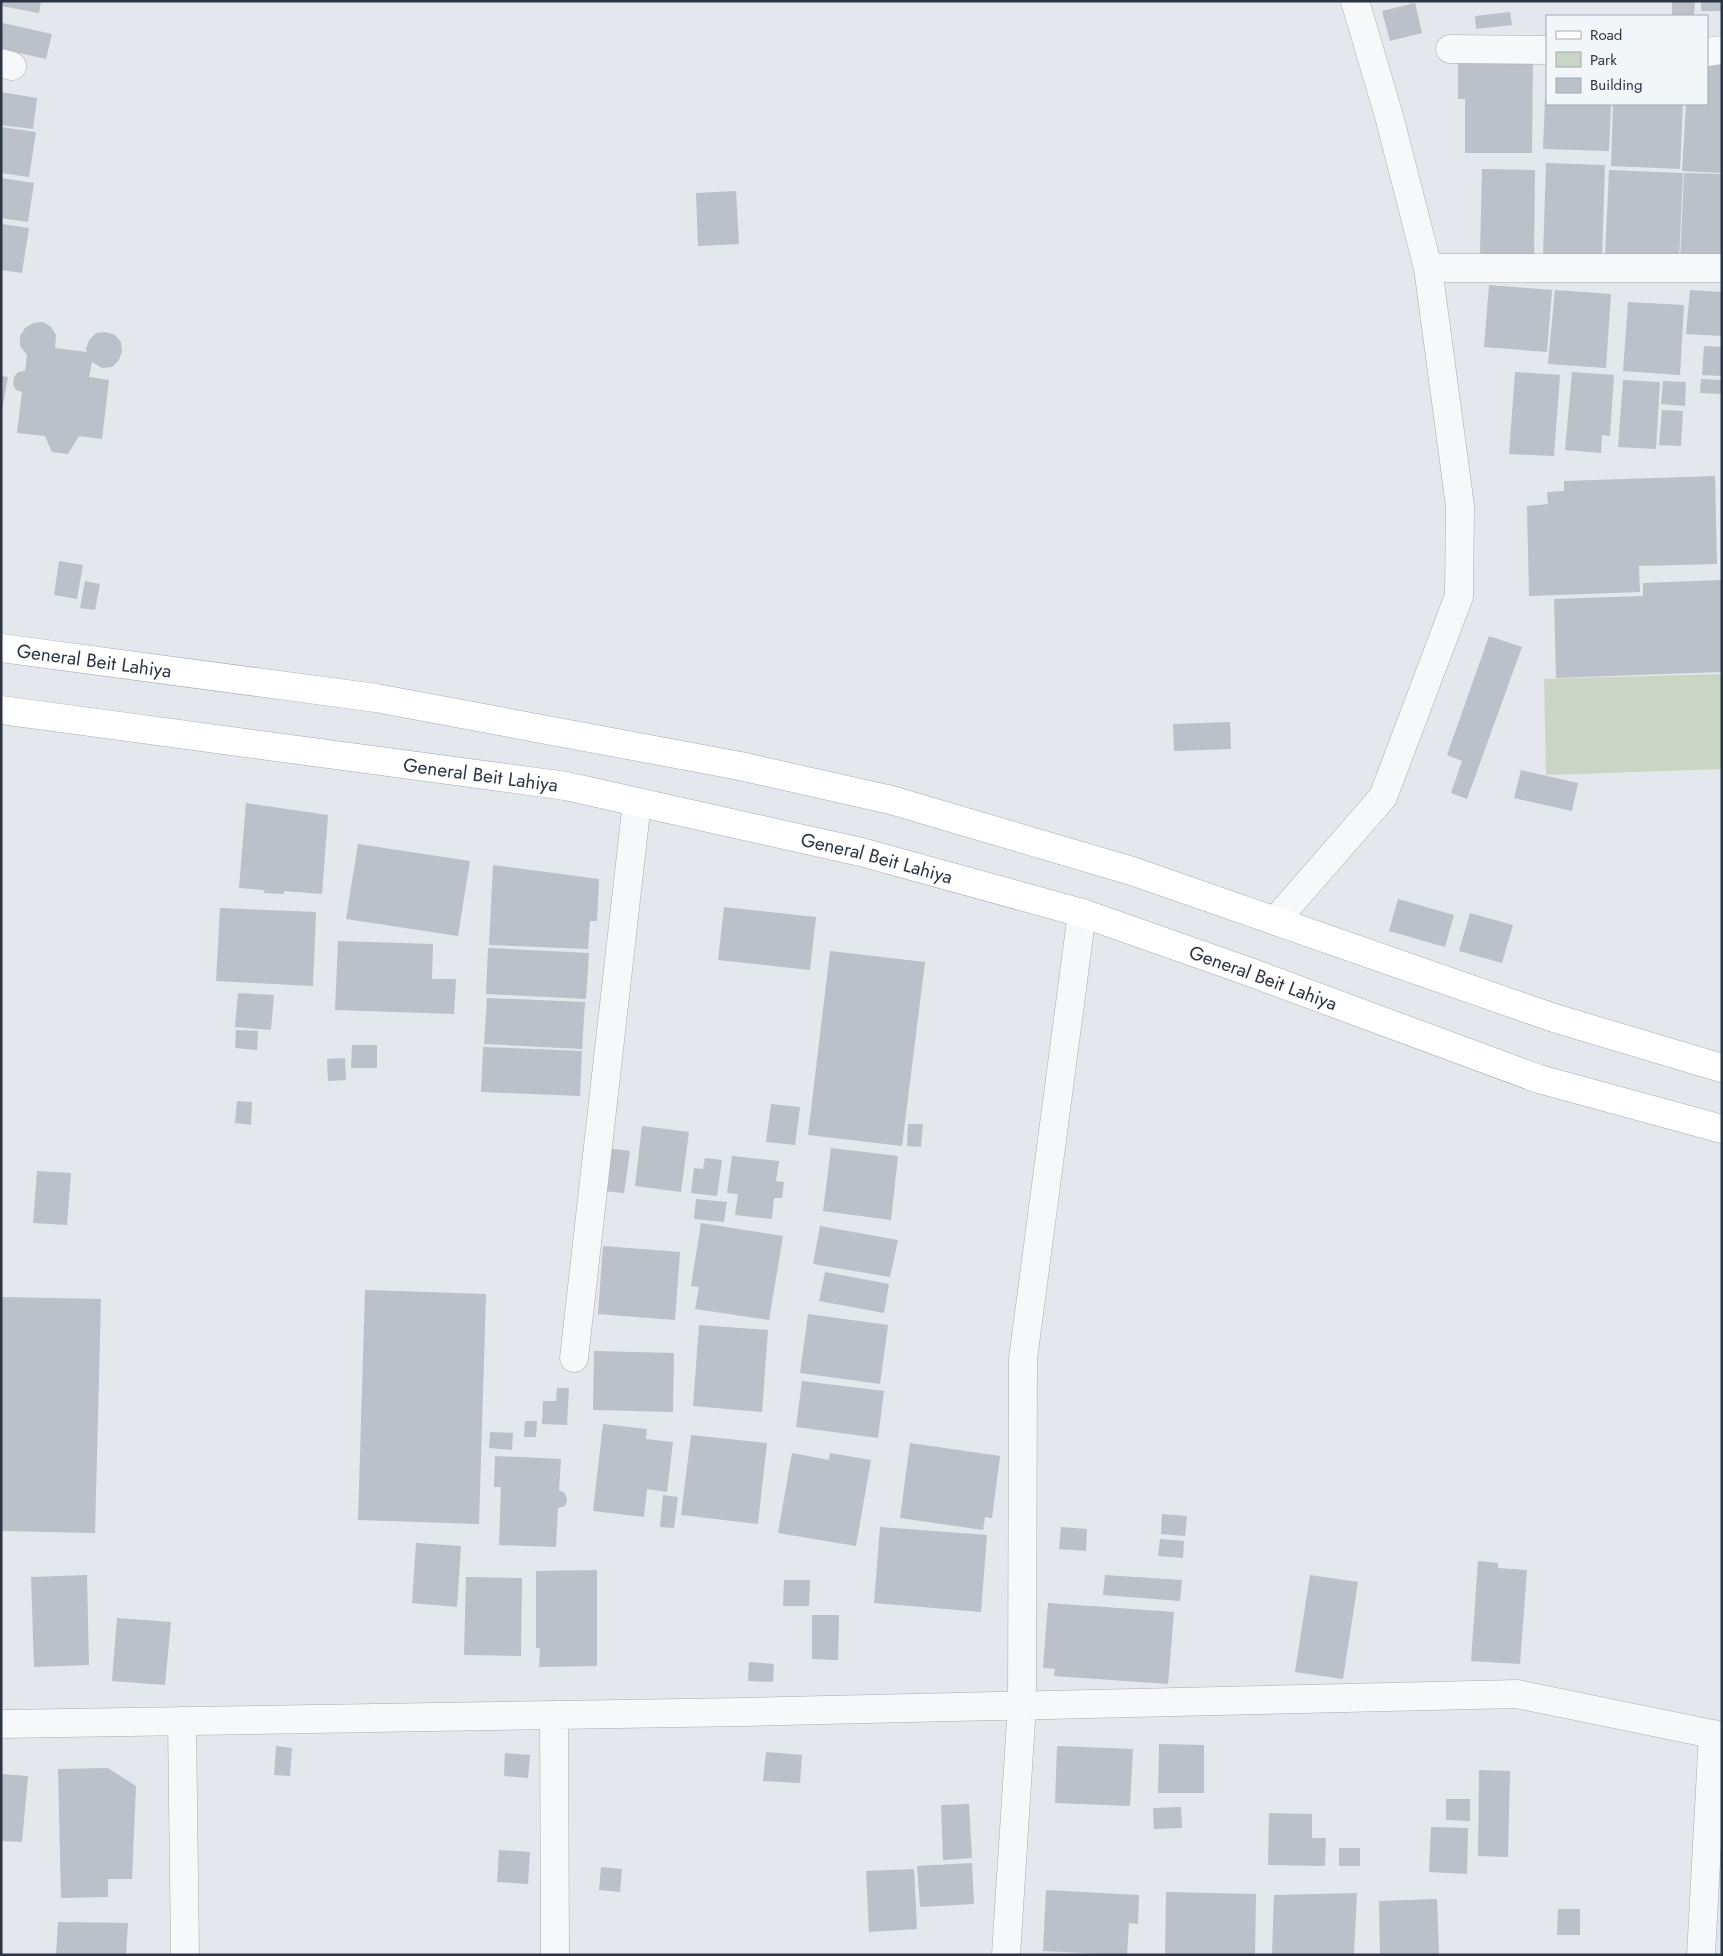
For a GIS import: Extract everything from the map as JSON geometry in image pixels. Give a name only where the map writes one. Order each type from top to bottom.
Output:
[{"type":"main road","name":"General Beit Lahiya","points":[[1,648],[376,698],[740,766],[891,800],[1132,871],[1554,1018],[1722,1068]]},
{"type":"main road","name":"General Beit Lahiya","points":[[1,710],[566,786],[861,852],[1082,913],[1247,971],[1539,1079],[1722,1129]]},
{"type":"street","points":[[1275,921],[1383,797],[1459,596],[1460,506],[1428,268],[1389,116],[1355,1]]},
{"type":"street","points":[[1450,49],[1546,50]]},
{"type":"street","points":[[1708,52],[1722,50]]},
{"type":"street","points":[[1428,268],[1722,268]]},
{"type":"street","points":[[574,1358],[637,802]]},
{"type":"street","points":[[1006,1955],[1022,1705],[1023,1359],[1082,913]]},
{"type":"street","points":[[1,1724],[554,1715],[1517,1694],[1717,1735],[1701,1955]]},
{"type":"street","points":[[554,1715],[555,1955]]},
{"type":"street","points":[[182,1721],[185,1955]]},
{"type":"green space","points":[[1722,674],[1722,769],[1546,775],[1544,679]]},
{"type":"building","points":[[1,1],[41,1],[39,13],[1,6]]},
{"type":"building","points":[[1672,1],[1695,1],[1694,15],[1672,15]]},
{"type":"building","points":[[1701,1],[1722,1],[1722,11],[1701,11]]},
{"type":"building","points":[[1415,3],[1422,33],[1390,41],[1382,11]]},
{"type":"building","points":[[1510,12],[1512,25],[1476,29],[1475,16]]},
{"type":"building","points":[[3,23],[52,34],[46,59],[1,49]]},
{"type":"building","points":[[1458,59],[1533,59],[1532,153],[1465,153],[1465,99],[1458,99]]},
{"type":"building","points":[[1708,62],[1722,63],[1722,173],[1682,171],[1686,105],[1708,105]]},
{"type":"building","points":[[1,92],[37,98],[33,129],[1,125]]},
{"type":"building","points":[[1545,100],[1546,105],[1611,105],[1609,151],[1543,149]]},
{"type":"building","points":[[1613,105],[1683,105],[1680,169],[1611,166]]},
{"type":"building","points":[[1,127],[36,132],[29,177],[1,173]]},
{"type":"building","points":[[1546,163],[1605,165],[1602,258],[1543,256]]},
{"type":"building","points":[[1482,169],[1535,170],[1534,255],[1480,254]]},
{"type":"building","points":[[1609,170],[1683,173],[1679,261],[1605,258]]},
{"type":"building","points":[[1684,173],[1722,174],[1722,262],[1680,261]]},
{"type":"building","points":[[1,178],[34,183],[28,222],[1,218]]},
{"type":"building","points":[[736,191],[739,244],[698,246],[696,193]]},
{"type":"building","points":[[2,224],[29,228],[22,273],[1,270]]},
{"type":"building","points":[[1489,285],[1552,290],[1547,352],[1484,347]]},
{"type":"building","points":[[1555,290],[1611,294],[1606,368],[1548,364]]},
{"type":"building","points":[[1690,290],[1722,292],[1722,336],[1686,334]]},
{"type":"building","points":[[1628,302],[1684,305],[1680,375],[1623,371]]},
{"type":"building","points":[[43,322],[51,327],[56,335],[55,348],[87,352],[89,340],[96,333],[106,332],[115,335],[121,342],[122,351],[119,360],[112,367],[102,368],[92,362],[89,377],[109,380],[102,439],[79,436],[68,454],[52,452],[45,436],[17,433],[22,392],[16,390],[13,384],[14,377],[18,372],[25,371],[27,355],[20,346],[20,336],[25,328],[33,323]]},
{"type":"building","points":[[1704,346],[1722,347],[1722,376],[1702,375]]},
{"type":"building","points":[[1515,372],[1560,375],[1554,456],[1509,454]]},
{"type":"building","points":[[1572,372],[1614,375],[1610,436],[1602,435],[1601,453],[1565,450]]},
{"type":"building","points":[[1,376],[8,377],[2,410],[1,409]]},
{"type":"building","points":[[1701,379],[1722,380],[1722,394],[1700,393]]},
{"type":"building","points":[[1623,380],[1660,382],[1656,449],[1618,447]]},
{"type":"building","points":[[1663,381],[1686,382],[1685,406],[1661,404]]},
{"type":"building","points":[[1662,410],[1683,411],[1681,446],[1659,445]]},
{"type":"building","points":[[1715,476],[1717,564],[1639,566],[1640,592],[1529,596],[1527,506],[1548,504],[1547,492],[1564,491],[1564,481]]},
{"type":"building","points":[[59,561],[83,565],[77,599],[54,595]]},
{"type":"building","points":[[1722,580],[1722,672],[1556,678],[1554,599],[1643,596],[1643,583]]},
{"type":"building","points":[[85,581],[100,584],[95,610],[80,608]]},
{"type":"building","points":[[1489,636],[1522,647],[1467,799],[1451,793],[1462,761],[1447,755]]},
{"type":"building","points":[[1230,722],[1231,749],[1174,751],[1173,724]]},
{"type":"building","points":[[1521,770],[1578,783],[1572,811],[1514,798]]},
{"type":"building","points":[[246,803],[328,815],[322,894],[284,891],[284,894],[264,893],[264,890],[239,888]]},
{"type":"building","points":[[358,844],[470,861],[458,936],[346,919]]},
{"type":"building","points":[[493,865],[599,879],[597,921],[590,921],[588,949],[489,945]]},
{"type":"building","points":[[1398,899],[1454,915],[1445,947],[1389,931]]},
{"type":"building","points":[[724,907],[816,917],[810,970],[718,960]]},
{"type":"building","points":[[220,908],[316,912],[313,986],[216,981]]},
{"type":"building","points":[[1470,913],[1513,925],[1502,963],[1459,951]]},
{"type":"building","points":[[338,941],[433,944],[432,979],[456,979],[454,1014],[335,1010]]},
{"type":"building","points":[[488,948],[589,953],[586,999],[486,994]]},
{"type":"building","points":[[830,951],[925,962],[902,1146],[808,1135]]},
{"type":"building","points":[[238,993],[274,995],[271,1030],[235,1027]]},
{"type":"building","points":[[487,998],[585,1002],[582,1049],[484,1044]]},
{"type":"building","points":[[236,1030],[258,1031],[257,1050],[235,1048]]},
{"type":"building","points":[[352,1045],[377,1045],[377,1068],[351,1068]]},
{"type":"building","points":[[483,1047],[582,1051],[580,1096],[481,1092]]},
{"type":"building","points":[[345,1058],[346,1080],[328,1081],[327,1059]]},
{"type":"building","points":[[237,1101],[252,1102],[251,1125],[235,1123]]},
{"type":"building","points":[[771,1104],[800,1107],[795,1145],[766,1142]]},
{"type":"building","points":[[908,1124],[923,1124],[921,1147],[907,1146]]},
{"type":"building","points":[[642,1126],[689,1132],[681,1192],[635,1186]]},
{"type":"building","points":[[607,1148],[630,1151],[624,1193],[602,1191]]},
{"type":"building","points":[[831,1148],[898,1156],[891,1220],[823,1211]]},
{"type":"building","points":[[732,1156],[779,1161],[776,1181],[784,1182],[782,1198],[774,1198],[772,1219],[735,1215],[738,1194],[727,1193]]},
{"type":"building","points":[[705,1158],[722,1160],[717,1196],[691,1193],[694,1168],[703,1169]]},
{"type":"building","points":[[37,1171],[71,1173],[67,1225],[33,1223]]},
{"type":"building","points":[[696,1199],[727,1202],[724,1222],[694,1219]]},
{"type":"building","points":[[701,1223],[783,1236],[769,1320],[695,1309],[699,1287],[691,1286]]},
{"type":"building","points":[[820,1226],[898,1240],[890,1277],[813,1264]]},
{"type":"building","points":[[603,1246],[680,1252],[675,1320],[598,1314]]},
{"type":"building","points":[[825,1272],[889,1284],[884,1313],[819,1301]]},
{"type":"building","points":[[365,1290],[486,1294],[479,1524],[358,1520]]},
{"type":"building","points":[[1,1297],[101,1299],[95,1533],[1,1531]]},
{"type":"building","points":[[808,1314],[888,1325],[880,1384],[800,1373]]},
{"type":"building","points":[[699,1325],[768,1330],[762,1412],[693,1406]]},
{"type":"building","points":[[594,1351],[674,1353],[673,1412],[593,1410]]},
{"type":"building","points":[[802,1381],[884,1391],[878,1438],[796,1427]]},
{"type":"building","points":[[557,1388],[569,1388],[567,1425],[542,1424],[543,1401],[556,1401]]},
{"type":"building","points":[[525,1421],[537,1421],[536,1437],[524,1437]]},
{"type":"building","points":[[603,1424],[647,1429],[646,1439],[673,1442],[667,1492],[647,1489],[644,1517],[593,1511]]},
{"type":"building","points":[[490,1432],[513,1433],[512,1450],[489,1448]]},
{"type":"building","points":[[691,1435],[767,1443],[758,1524],[681,1515]]},
{"type":"building","points":[[910,1443],[1000,1456],[992,1518],[985,1517],[983,1530],[900,1518]]},
{"type":"building","points":[[792,1453],[829,1460],[830,1453],[871,1460],[856,1546],[778,1533]]},
{"type":"building","points":[[495,1456],[561,1459],[559,1490],[565,1493],[567,1500],[565,1506],[558,1508],[556,1547],[499,1545],[501,1487],[494,1487]]},
{"type":"building","points":[[663,1495],[678,1497],[674,1528],[660,1527]]},
{"type":"building","points":[[1162,1514],[1187,1516],[1185,1536],[1161,1534]]},
{"type":"building","points":[[880,1527],[987,1535],[981,1612],[874,1603]]},
{"type":"building","points":[[1061,1527],[1087,1529],[1086,1551],[1059,1549]]},
{"type":"building","points":[[1160,1539],[1184,1541],[1183,1558],[1158,1556]]},
{"type":"building","points":[[416,1543],[461,1546],[457,1607],[412,1603]]},
{"type":"building","points":[[1478,1561],[1498,1563],[1498,1568],[1527,1570],[1520,1664],[1471,1661]]},
{"type":"building","points":[[597,1570],[597,1666],[539,1667],[540,1648],[536,1648],[536,1571]]},
{"type":"building","points":[[87,1575],[89,1665],[34,1667],[31,1577]]},
{"type":"building","points":[[1105,1575],[1182,1580],[1180,1601],[1103,1595]]},
{"type":"building","points":[[1310,1575],[1358,1582],[1343,1679],[1295,1672]]},
{"type":"building","points":[[466,1577],[522,1578],[521,1656],[464,1655]]},
{"type":"building","points":[[784,1580],[810,1580],[809,1606],[783,1606]]},
{"type":"building","points":[[1048,1603],[1174,1612],[1168,1684],[1054,1676],[1055,1669],[1043,1668]]},
{"type":"building","points":[[812,1615],[839,1615],[838,1660],[812,1659]]},
{"type":"building","points":[[117,1618],[171,1622],[165,1685],[112,1681]]},
{"type":"building","points":[[749,1662],[774,1664],[773,1682],[748,1681]]},
{"type":"building","points":[[1159,1744],[1204,1745],[1204,1793],[1158,1793]]},
{"type":"building","points":[[276,1746],[292,1748],[290,1776],[274,1775]]},
{"type":"building","points":[[1057,1746],[1133,1749],[1130,1806],[1055,1803]]},
{"type":"building","points":[[766,1752],[802,1755],[800,1783],[763,1781]]},
{"type":"building","points":[[505,1753],[530,1755],[528,1778],[504,1776]]},
{"type":"building","points":[[108,1768],[136,1786],[132,1879],[108,1879],[108,1897],[61,1898],[58,1769]]},
{"type":"building","points":[[1479,1770],[1510,1771],[1508,1857],[1478,1856]]},
{"type":"building","points":[[1,1774],[28,1776],[22,1842],[1,1841]]},
{"type":"building","points":[[1446,1799],[1470,1799],[1470,1821],[1446,1820]]},
{"type":"building","points":[[969,1804],[972,1858],[943,1860],[941,1805]]},
{"type":"building","points":[[1181,1807],[1182,1828],[1154,1829],[1153,1808]]},
{"type":"building","points":[[1269,1813],[1312,1814],[1312,1838],[1326,1838],[1325,1866],[1268,1865]]},
{"type":"building","points":[[1431,1827],[1468,1828],[1467,1874],[1429,1872]]},
{"type":"building","points":[[1339,1848],[1360,1848],[1360,1866],[1339,1866]]},
{"type":"building","points":[[499,1850],[530,1852],[528,1884],[497,1882]]},
{"type":"building","points":[[972,1863],[974,1904],[920,1907],[917,1866]]},
{"type":"building","points":[[601,1867],[622,1869],[620,1892],[599,1890]]},
{"type":"building","points":[[914,1869],[917,1929],[869,1932],[866,1871]]},
{"type":"building","points":[[1046,1890],[1139,1895],[1138,1924],[1129,1923],[1127,1955],[1043,1951]]},
{"type":"building","points":[[1166,1892],[1256,1894],[1255,1955],[1165,1955]]},
{"type":"building","points":[[1357,1893],[1354,1955],[1272,1955],[1274,1895]]},
{"type":"building","points":[[1437,1899],[1439,1955],[1380,1955],[1379,1901]]},
{"type":"building","points":[[1558,1909],[1580,1909],[1580,1935],[1557,1935]]},
{"type":"building","points":[[58,1922],[128,1923],[126,1955],[56,1955]]}]
